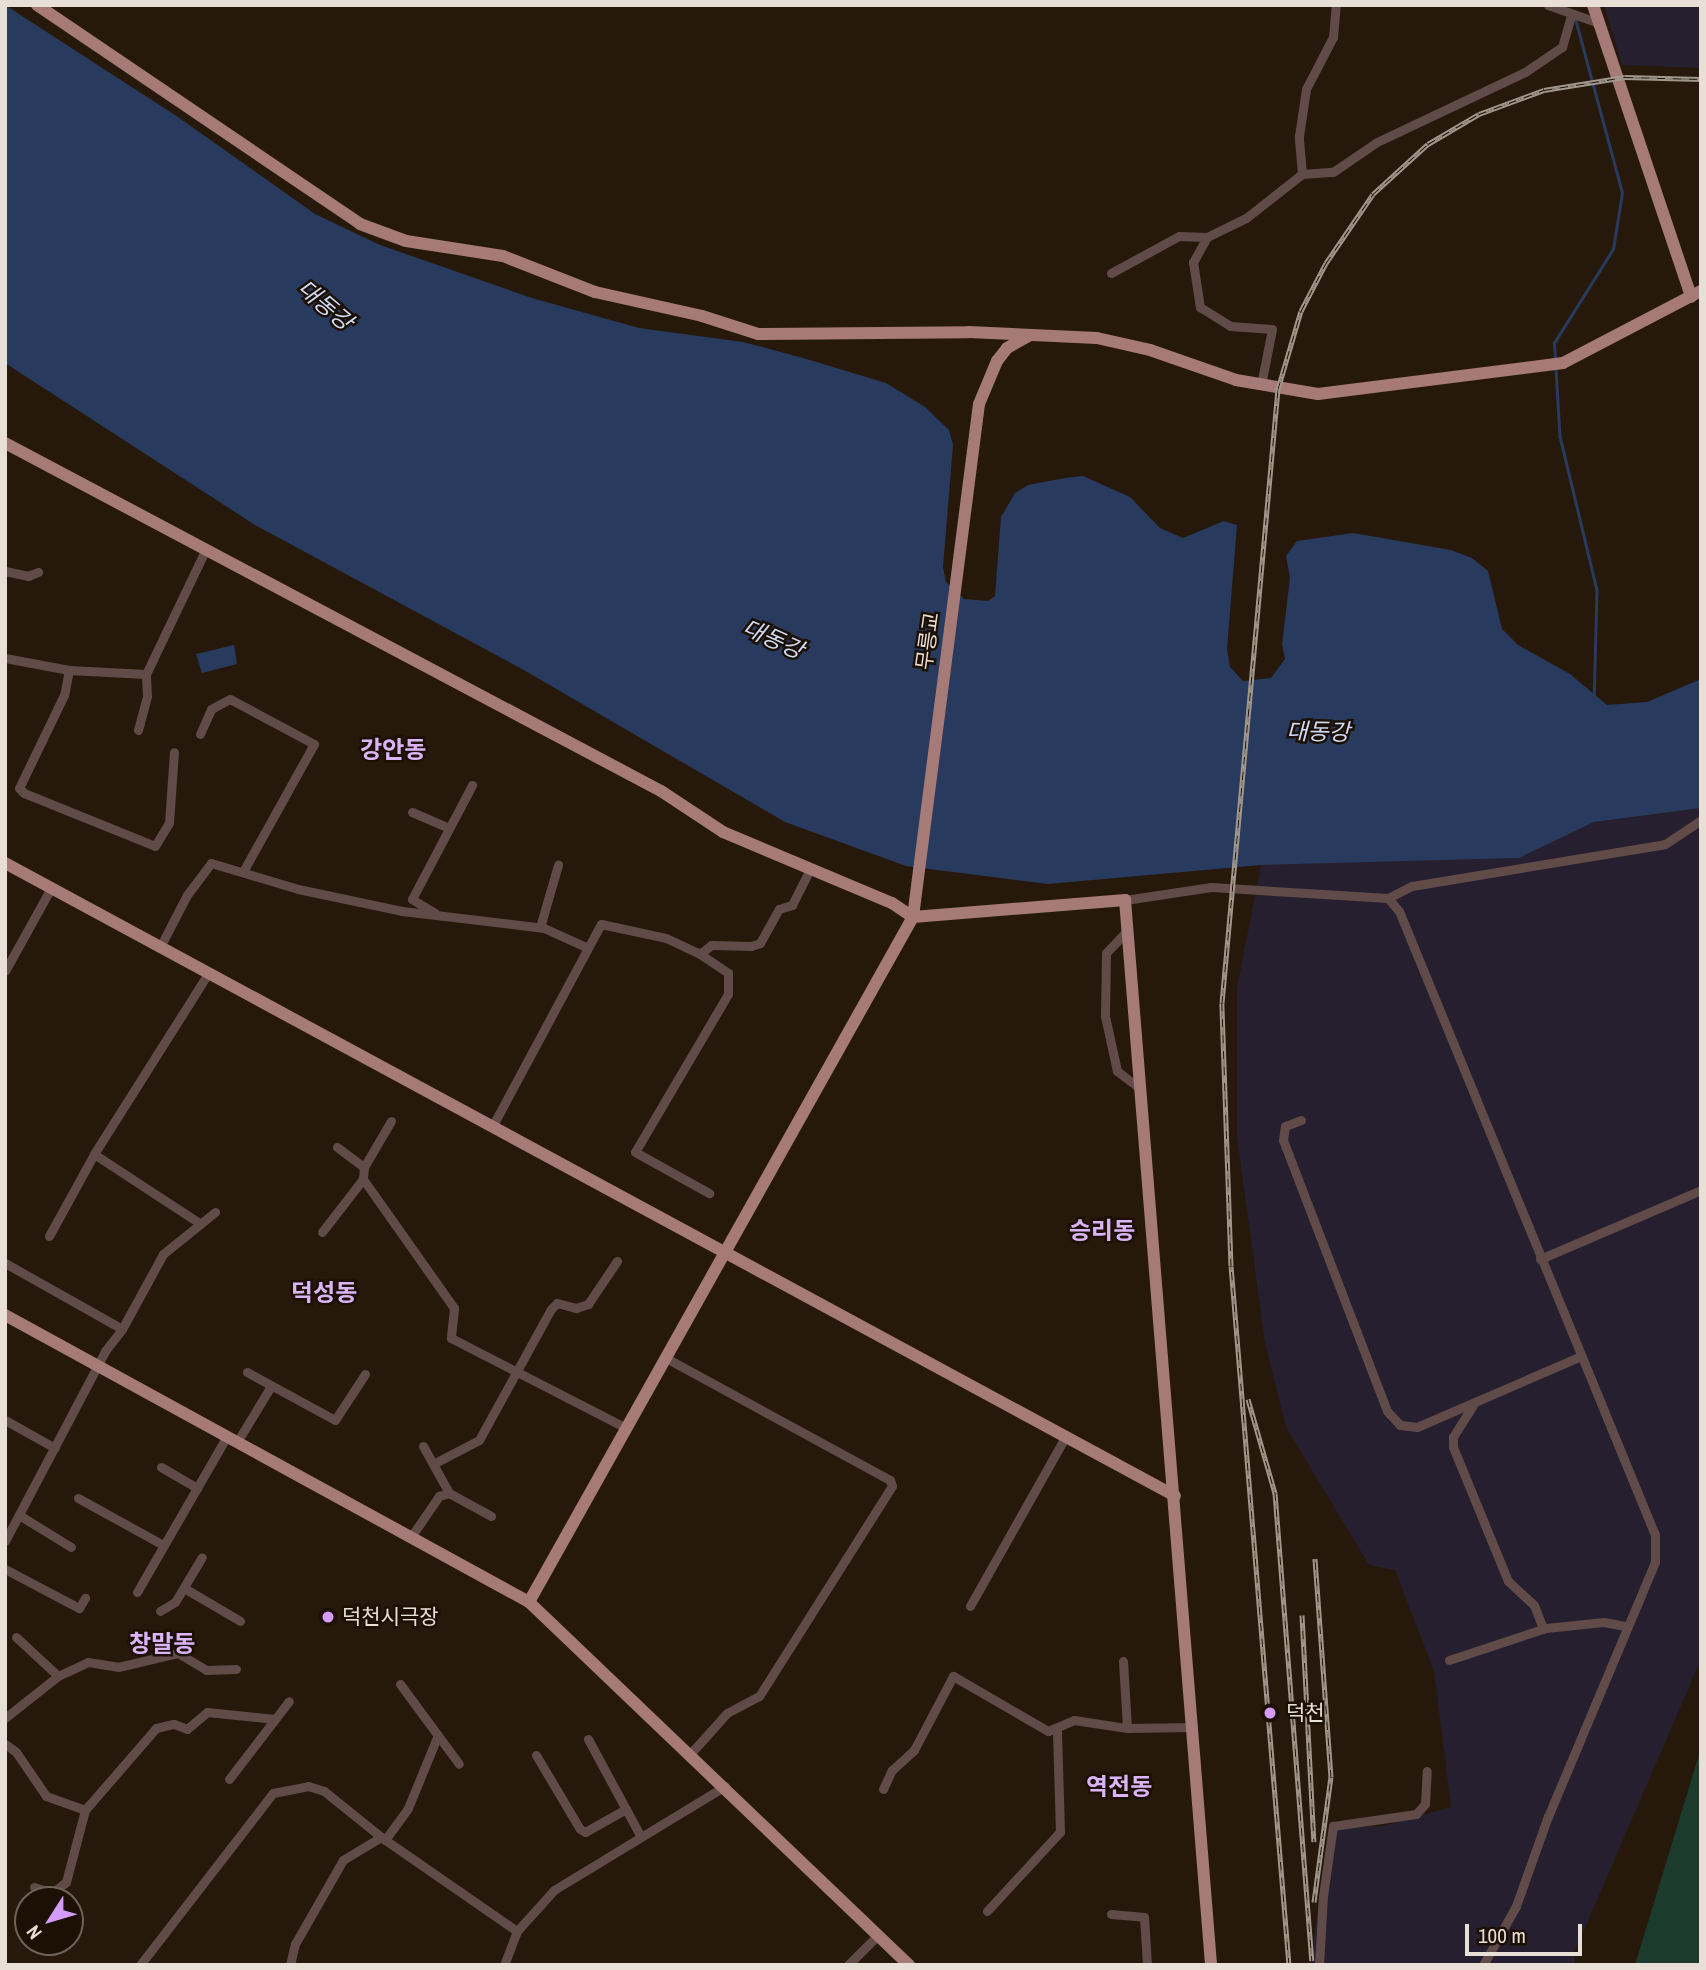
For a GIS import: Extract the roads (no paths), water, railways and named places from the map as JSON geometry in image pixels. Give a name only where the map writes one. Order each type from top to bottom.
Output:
[{"type":"main road","points":[[37,5],[328,207],[384,235],[503,256],[595,292],[702,316],[758,334],[969,332],[1097,338],[1261,385],[1318,394],[1563,362],[1696,294],[1593,22],[1593,5]]},
{"type":"main road","name":"무릉교","points":[[913,917],[979,404],[997,361],[1016,341],[1030,336]]},
{"type":"main road","points":[[5,443],[661,791],[723,832],[892,903],[913,917],[1125,900],[1175,1496],[1210,1965]]},
{"type":"main road","points":[[5,863],[1063,1439],[1175,1496]]},
{"type":"main road","points":[[529,1602],[913,917]]},
{"type":"main road","points":[[5,1315],[529,1602],[691,1753],[909,1965]]},
{"type":"street","points":[[1303,174],[1299,136],[1306,89],[1333,37],[1336,5]]},
{"type":"street","points":[[1548,5],[1571,16],[1593,22]]},
{"type":"street","points":[[1111,273],[1179,236],[1207,237],[1246,218],[1303,174],[1333,172],[1377,142],[1525,72],[1562,47],[1571,16]]},
{"type":"street","points":[[1207,237],[1193,262],[1200,307],[1230,326],[1272,329],[1261,385]]},
{"type":"street","points":[[138,730],[147,695],[146,674],[205,551]]},
{"type":"street","points":[[5,570],[27,576],[38,572]]},
{"type":"street","points":[[5,658],[69,670],[146,674]]},
{"type":"street","points":[[69,670],[64,695],[19,788],[23,793],[155,846],[169,823],[174,752]]},
{"type":"street","points":[[200,734],[211,709],[230,699],[314,744],[244,870]]},
{"type":"street","points":[[440,915],[412,899],[472,785]]},
{"type":"street","points":[[412,811],[449,828]]},
{"type":"street","points":[[1125,900],[1211,887],[1388,898],[1412,886],[1665,844],[1701,820]]},
{"type":"street","points":[[160,947],[187,895],[211,863],[244,870],[298,889],[440,915],[540,927],[589,948]]},
{"type":"street","points":[[540,927],[558,866]]},
{"type":"street","points":[[701,954],[711,945],[760,943],[779,909],[792,905],[810,869]]},
{"type":"street","points":[[5,971],[51,888]]},
{"type":"street","points":[[1388,898],[1399,911],[1658,1546],[1656,1562],[1625,1626],[1518,1903],[1483,1965]]},
{"type":"street","points":[[492,1127],[601,924],[666,938],[701,954],[728,973],[727,994],[635,1152],[709,1193]]},
{"type":"street","points":[[1128,932],[1106,953],[1105,1016],[1117,1071],[1141,1088]]},
{"type":"street","points":[[49,1236],[94,1154],[208,974]]},
{"type":"street","points":[[1301,1120],[1284,1126],[1283,1140],[1387,1411],[1411,1428],[1474,1404],[1579,1357]]},
{"type":"street","points":[[322,1233],[363,1180],[364,1167],[391,1121]]},
{"type":"street","points":[[337,1147],[364,1167]]},
{"type":"street","points":[[94,1154],[198,1222]]},
{"type":"street","points":[[363,1180],[454,1308],[451,1338],[626,1428]]},
{"type":"street","points":[[1540,1259],[1701,1190]]},
{"type":"street","points":[[5,1541],[97,1365],[122,1329],[163,1254],[198,1222],[215,1212]]},
{"type":"street","points":[[432,1464],[478,1440],[551,1309],[556,1303],[576,1308],[588,1304],[617,1261]]},
{"type":"street","points":[[5,1264],[122,1329]]},
{"type":"street","points":[[666,1358],[890,1480],[892,1486],[759,1696],[727,1713],[691,1753]]},
{"type":"street","points":[[247,1372],[335,1420],[365,1374]]},
{"type":"street","points":[[137,1592],[197,1488],[271,1386]]},
{"type":"street","points":[[1474,1404],[1452,1437],[1453,1447],[1508,1581],[1534,1605],[1544,1628]]},
{"type":"street","points":[[5,1420],[55,1448]]},
{"type":"street","points":[[970,1606],[1063,1439]]},
{"type":"street","points":[[423,1446],[449,1493],[491,1516]]},
{"type":"street","points":[[161,1467],[197,1488]]},
{"type":"street","points":[[411,1537],[439,1496],[449,1493]]},
{"type":"street","points":[[78,1498],[163,1545]]},
{"type":"street","points":[[19,1515],[71,1547]]},
{"type":"street","points":[[160,1611],[176,1602],[202,1557]]},
{"type":"street","points":[[5,1569],[79,1608],[85,1598]]},
{"type":"street","points":[[184,1588],[240,1621]]},
{"type":"street","points":[[1449,1660],[1544,1628],[1604,1622],[1625,1626]]},
{"type":"street","points":[[16,1637],[58,1676]]},
{"type":"street","points":[[5,1718],[58,1676],[88,1662],[118,1667],[178,1653],[206,1670],[236,1670]]},
{"type":"street","points":[[1123,1661],[1127,1728]]},
{"type":"street","points":[[883,1789],[892,1770],[914,1750],[953,1676],[1048,1731],[1074,1720],[1127,1728],[1193,1727]]},
{"type":"street","points":[[400,1684],[459,1764]]},
{"type":"street","points":[[229,1779],[289,1701]]},
{"type":"street","points":[[61,1886],[66,1882],[85,1810],[156,1728],[174,1724],[187,1729],[206,1712],[275,1719]]},
{"type":"street","points":[[987,1911],[1060,1832],[1057,1729]]},
{"type":"street","points":[[290,1965],[295,1944],[343,1860],[383,1838],[408,1808],[438,1735]]},
{"type":"street","points":[[588,1739],[641,1837]]},
{"type":"street","points":[[5,1744],[16,1752],[46,1796],[85,1810]]},
{"type":"street","points":[[536,1755],[580,1829],[585,1832],[626,1808]]},
{"type":"street","points":[[1320,1965],[1322,1896],[1333,1826],[1416,1814],[1425,1804],[1427,1771]]},
{"type":"street","points":[[139,1965],[273,1793],[308,1786],[324,1791],[383,1838],[517,1931]]},
{"type":"street","points":[[504,1965],[517,1931],[554,1890],[725,1786]]},
{"type":"street","points":[[1111,1914],[1144,1917],[1147,1965]]},
{"type":"street","points":[[848,1965],[878,1935]]},
{"type":"water","name":"대동강","points":[[5,5],[178,117],[315,214],[380,245],[532,298],[639,328],[743,342],[803,358],[886,383],[925,407],[949,430],[953,445],[943,567],[946,582],[964,599],[988,601],[995,596],[1001,517],[1015,493],[1028,485],[1083,476],[1130,497],[1160,528],[1183,538],[1224,521],[1237,525],[1227,649],[1230,667],[1243,681],[1271,678],[1285,659],[1282,644],[1290,578],[1286,556],[1297,541],[1353,533],[1451,550],[1472,558],[1488,571],[1502,629],[1518,645],[1570,674],[1607,705],[1647,702],[1701,679],[1701,808],[1594,822],[1519,858],[1261,865],[1048,884],[906,866],[785,822],[522,669],[255,525],[5,363]]},
{"type":"water","points":[[234,645],[237,664],[202,673],[196,654]]},
{"type":"waterway","points":[[1555,359],[1554,343],[1613,249],[1622,193],[1575,19]]},
{"type":"waterway","points":[[1556,369],[1560,436],[1597,590],[1594,701]]},
{"type":"railway","points":[[1289,1965],[1231,1266],[1222,1003],[1278,389],[1301,311],[1326,263],[1373,194],[1428,144],[1479,114],[1544,90],[1625,77],[1701,79]]},
{"type":"railway","points":[[1248,1399],[1275,1493],[1312,1961]]},
{"type":"railway","points":[[1314,1902],[1331,1777],[1315,1559]]},
{"type":"railway","points":[[1302,1615],[1314,1842]]},
{"type":"place","name":"덕천시극장","points":[[328,1617]]},
{"type":"place","name":"덕천","points":[[1270,1713]]},
{"type":"district","name":"강안동","points":[[393,750]]},
{"type":"district","name":"승리동","points":[[1102,1231]]},
{"type":"district","name":"덕성동","points":[[324,1293]]},
{"type":"district","name":"창말동","points":[[162,1644]]},
{"type":"district","name":"역전동","points":[[1119,1787]]}]
